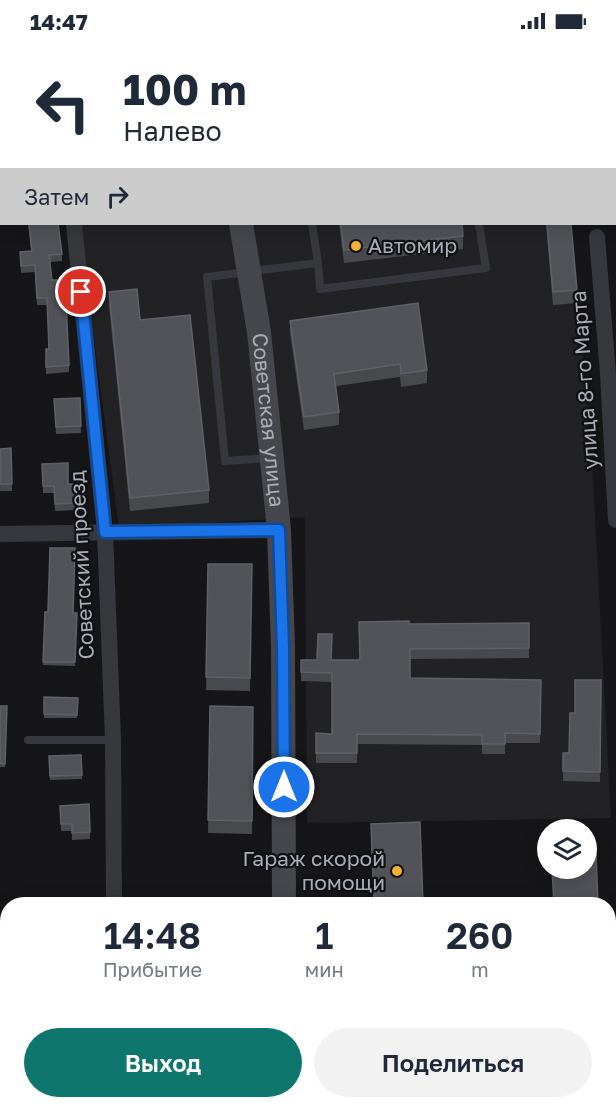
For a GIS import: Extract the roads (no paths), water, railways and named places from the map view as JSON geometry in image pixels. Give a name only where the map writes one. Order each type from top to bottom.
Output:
[{"type":"main road","name":"Советская улица","points":[[241,225],[258,332],[279,530],[283,647],[284,897]]},
{"type":"street","name":"Советский проезд","points":[[74,225],[105,532],[113,740],[114,897]]},
{"type":"street","name":"улица 8-го Марта","points":[[597,237],[616,520]]},
{"type":"street","points":[[0,534],[279,530]]},
{"type":"lane","points":[[312,225],[320,290],[486,268],[479,225]]},
{"type":"lane","points":[[272,458],[225,461],[207,277],[318,263]]},
{"type":"lane","points":[[28,740],[113,740]]},
{"type":"place","name":"Автомир","points":[[356,246]]},
{"type":"place","name":"Гараж скорой помощи","points":[[397,871]]}]
